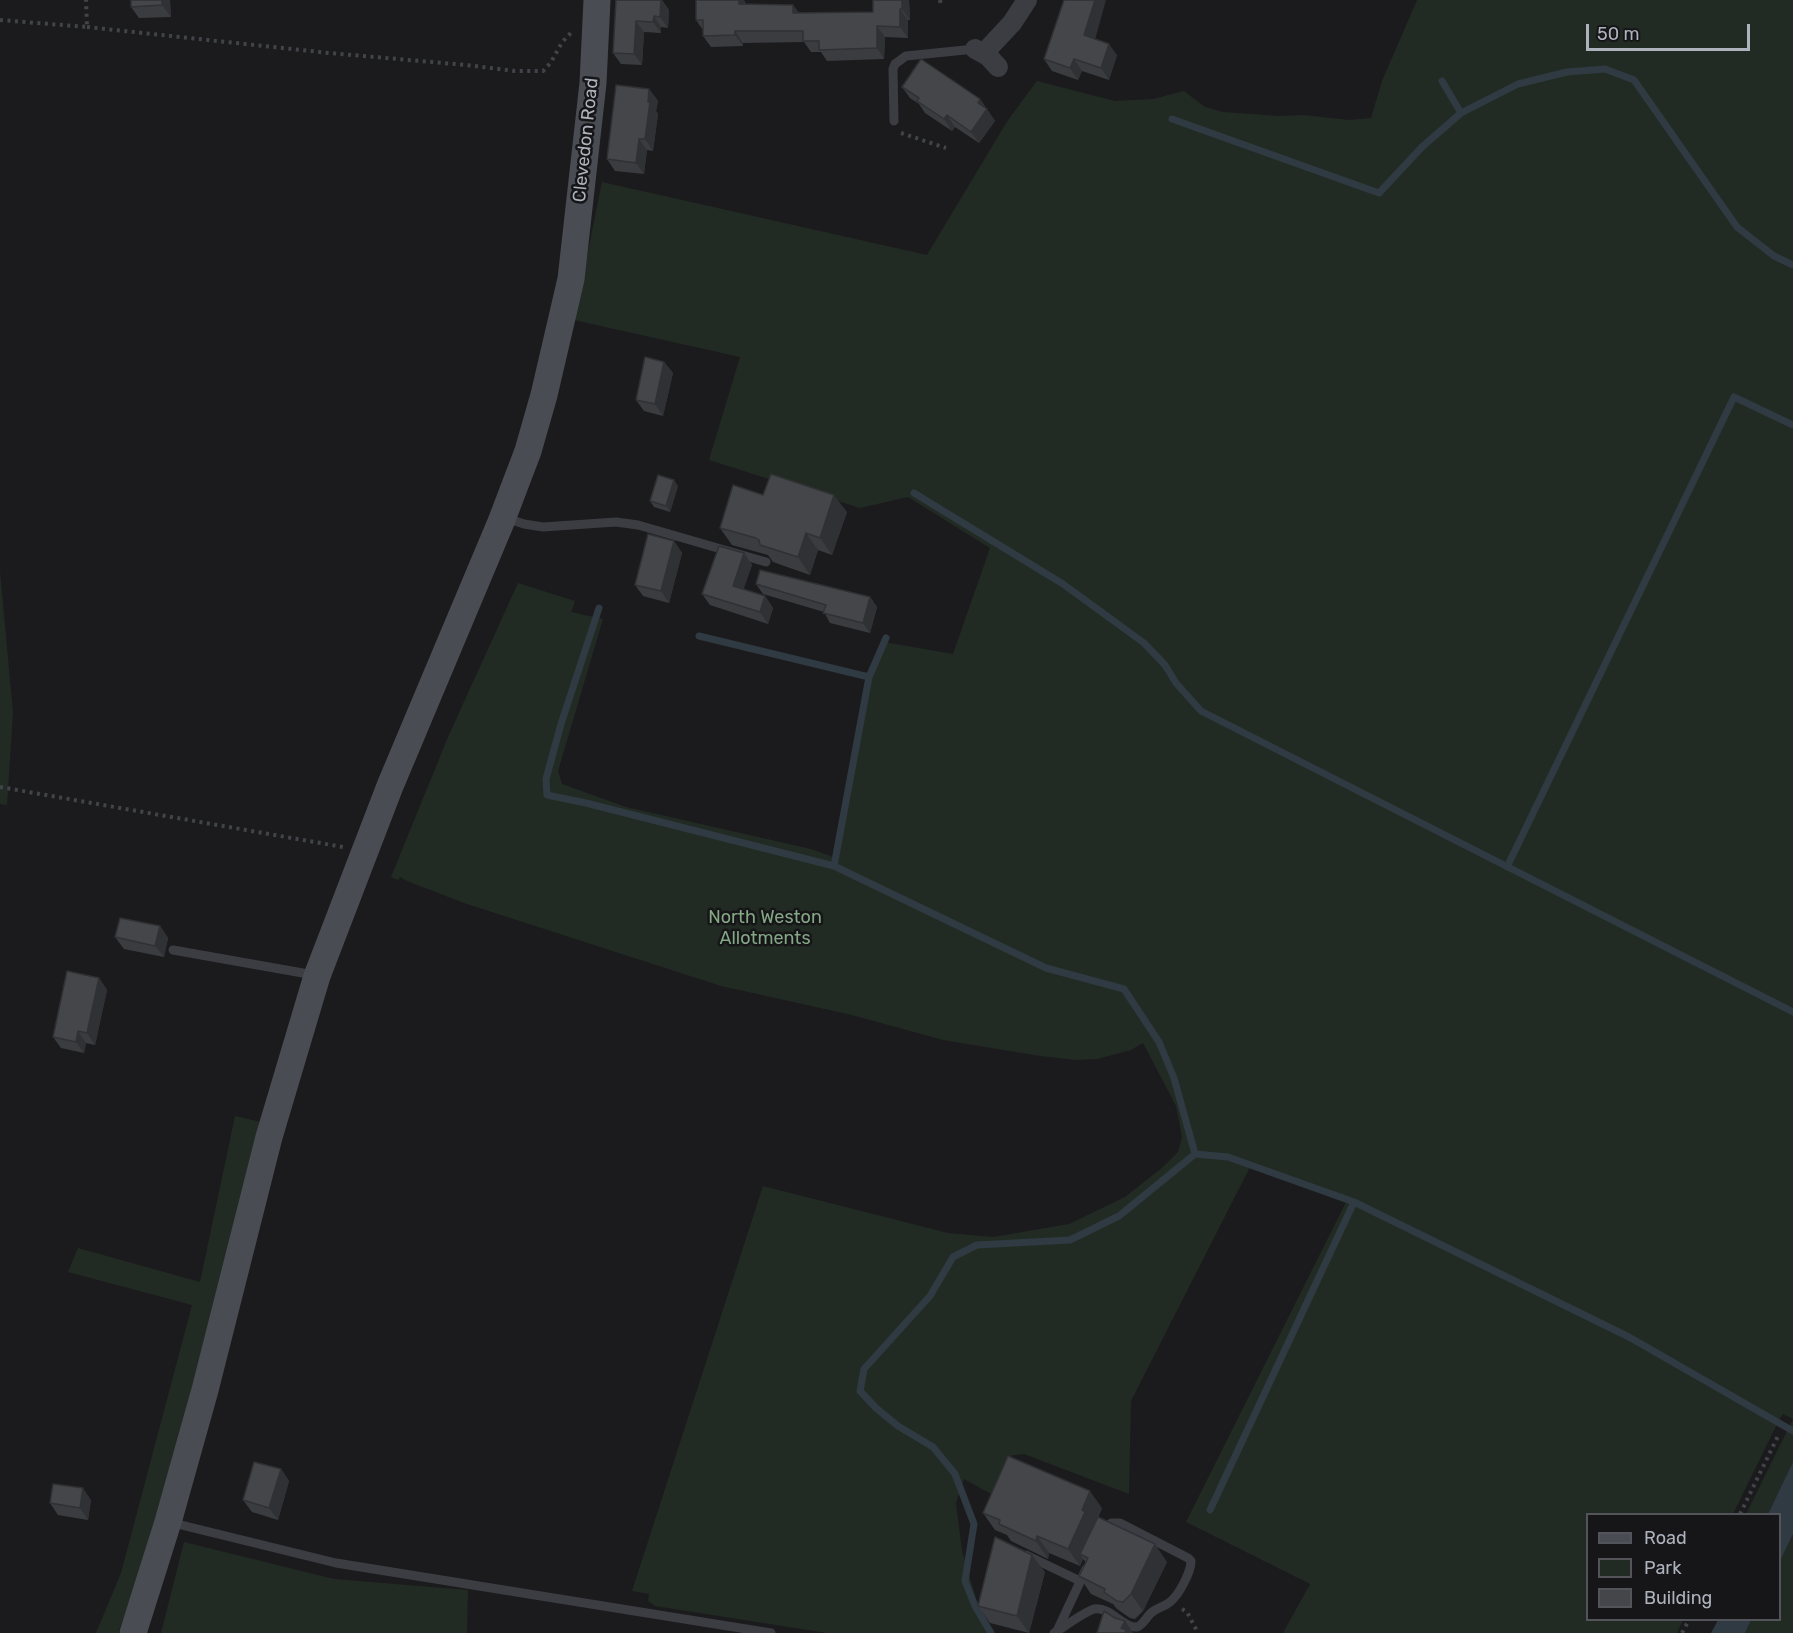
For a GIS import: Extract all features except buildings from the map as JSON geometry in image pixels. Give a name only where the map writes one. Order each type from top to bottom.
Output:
[{"type":"main road","name":"Clevedon Road","points":[[133,1633],[168,1522],[205,1390],[269,1137],[316,976],[528,451],[572,279],[593,84],[597,11]]},
{"type":"street","points":[[998,67],[991,58],[980,51],[1011,23],[1027,0]]},
{"type":"lane","points":[[894,121],[893,69],[898,61],[910,56],[980,51]]},
{"type":"lane","points":[[503,517],[543,527],[616,522],[638,525],[766,562]]},
{"type":"lane","points":[[173,950],[316,976]]},
{"type":"lane","points":[[168,1522],[336,1563],[771,1633]]},
{"type":"lane","points":[[1055,1632],[1090,1611],[1099,1609],[1137,1627],[1153,1611],[1172,1600],[1180,1591],[1191,1567],[1191,1561],[1188,1558],[1119,1522],[1113,1522],[1107,1526],[1100,1539]]},
{"type":"lane","points":[[1017,1552],[1080,1581]]},
{"type":"lane","points":[[1055,1632],[1090,1560]]},
{"type":"path","points":[[86,0],[87,27]]},
{"type":"path","points":[[0,20],[329,53],[466,64],[515,71],[543,71],[552,64],[561,41],[597,11]]},
{"type":"path","points":[[894,121],[897,131],[946,148]]},
{"type":"path","points":[[0,787],[365,851]]},
{"type":"path","points":[[1741,1513],[1778,1436]]},
{"type":"path","points":[[1172,1600],[1187,1612],[1198,1633]]},
{"type":"green space","name":"North Weston Allotments","points":[[1417,0],[1793,0],[1793,1419],[1783,1414],[1733,1513],[1586,1513],[1586,1621],[1683,1621],[1677,1633],[1283,1633],[1310,1584],[1186,1522],[1347,1200],[1251,1165],[1131,1401],[1129,1494],[1024,1454],[1008,1456],[991,1494],[964,1479],[956,1503],[962,1551],[978,1605],[994,1633],[827,1633],[655,1606],[648,1601],[649,1594],[632,1591],[763,1186],[948,1233],[993,1237],[1069,1224],[1125,1197],[1178,1152],[1182,1137],[1176,1106],[1143,1043],[1131,1050],[1097,1059],[1076,1060],[943,1040],[852,1015],[721,986],[464,903],[400,877],[398,880],[391,877],[448,737],[518,583],[575,601],[571,612],[603,619],[558,771],[562,784],[626,807],[811,849],[836,858],[869,677],[884,642],[953,654],[990,548],[908,497],[860,508],[709,460],[740,357],[574,320],[602,182],[927,255],[1008,120],[1037,81],[1115,101],[1153,99],[1184,91],[1205,107],[1223,112],[1279,116],[1304,115],[1349,120],[1371,118],[1382,81]]},
{"type":"green space","points":[[0,571],[13,713],[7,805],[0,804]]},
{"type":"green space","points":[[235,1116],[261,1122],[173,1461],[136,1583],[118,1633],[96,1633],[121,1573],[192,1305],[68,1272],[78,1248],[200,1282]]},
{"type":"green space","points":[[1793,1419],[1793,1463],[1768,1513],[1746,1513]]},
{"type":"green space","points":[[1793,1534],[1793,1633],[1745,1633],[1751,1621],[1781,1621],[1781,1559]]},
{"type":"green space","points":[[184,1542],[334,1579],[468,1590],[467,1633],[161,1633]]},
{"type":"shaded area","points":[[1793,1462],[1793,1534],[1781,1559],[1781,1513],[1768,1513]]},
{"type":"shaded area","points":[[1717,1621],[1751,1621],[1745,1633],[1711,1633]]},
{"type":"waterway","points":[[1172,119],[1379,193],[1422,147],[1461,113],[1518,84],[1567,72],[1605,69],[1634,80],[1737,227],[1774,256],[1793,265]]},
{"type":"waterway","points":[[1442,81],[1461,113]]},
{"type":"waterway","points":[[1507,867],[1734,397],[1793,425]]},
{"type":"waterway","points":[[914,493],[1063,584],[1144,643],[1165,665],[1176,683],[1201,711],[1793,1012]]},
{"type":"waterway","points":[[599,608],[561,724],[546,779],[547,795],[834,866],[1046,968],[1124,989],[1159,1042],[1174,1078],[1195,1154]]},
{"type":"waterway","points":[[699,636],[869,677]]},
{"type":"waterway","points":[[834,866],[869,677],[886,638]]},
{"type":"waterway","points":[[991,1633],[975,1606],[965,1581],[974,1524],[955,1474],[933,1447],[898,1426],[860,1391],[864,1369],[930,1296],[953,1257],[977,1245],[1070,1240],[1119,1216],[1195,1154],[1228,1157],[1354,1202],[1629,1337],[1793,1431]]},
{"type":"waterway","points":[[1210,1510],[1354,1202]]}]
